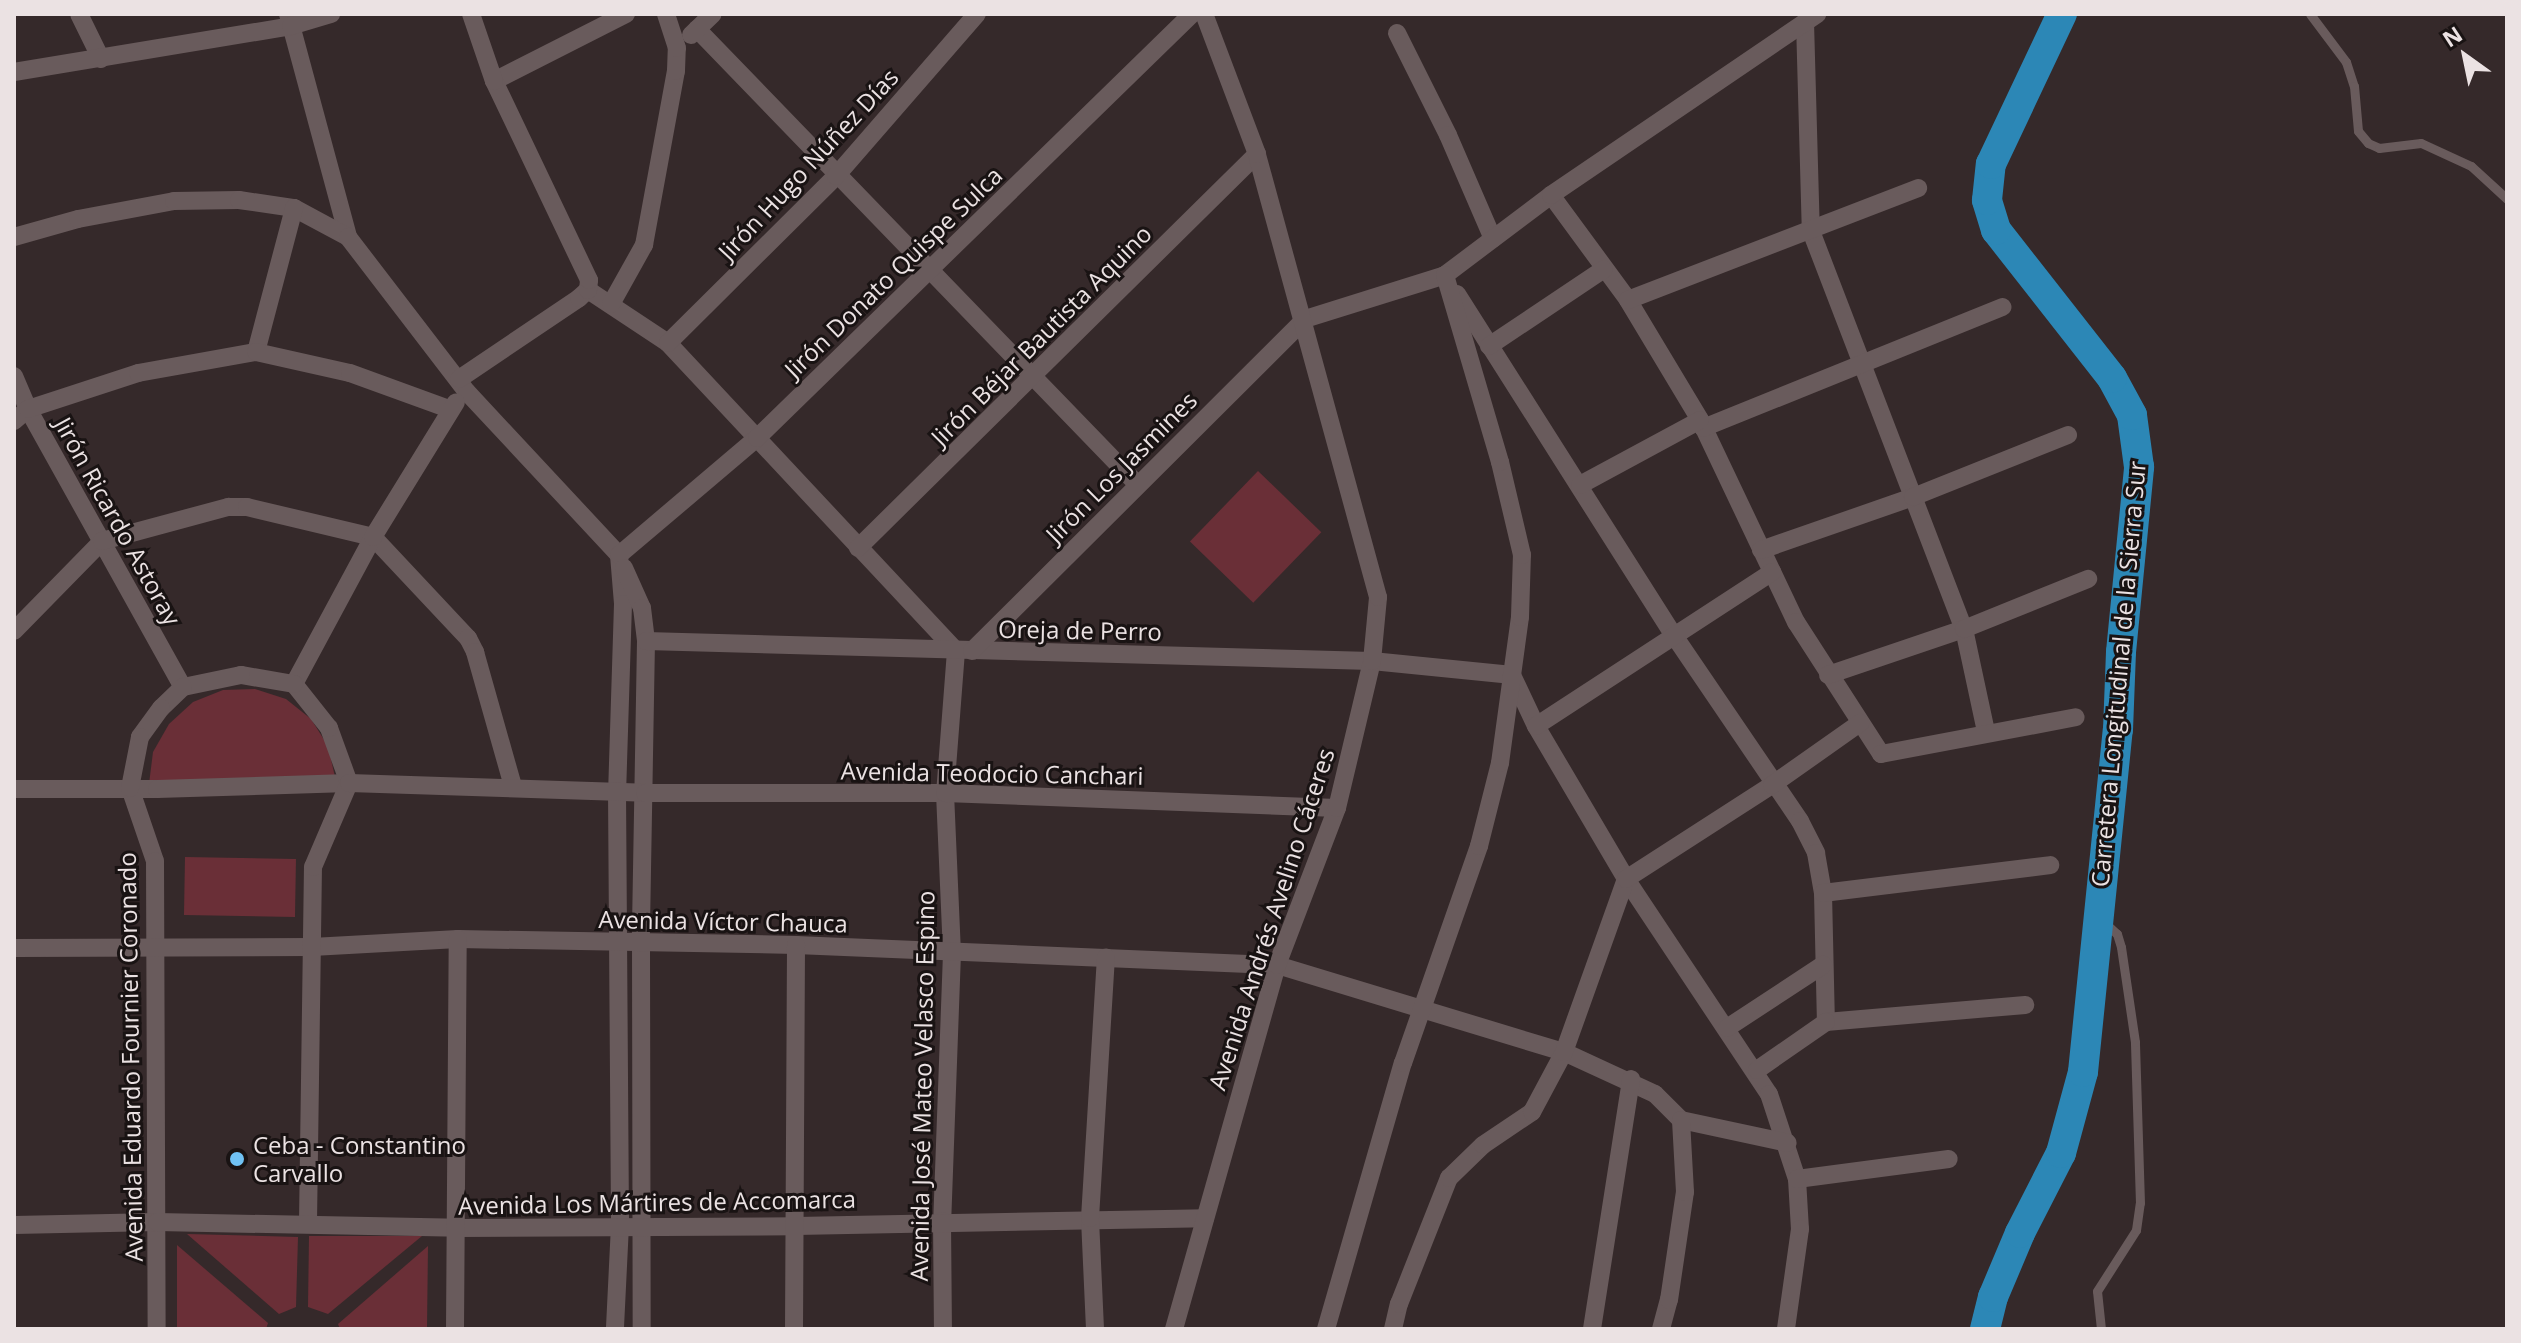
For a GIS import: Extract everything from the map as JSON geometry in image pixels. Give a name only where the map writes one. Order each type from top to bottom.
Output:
[{"type":"highway","name":"Carretera Longitudinal de la Sierra Sur","points":[[1985,1329],[1993,1297],[2065,1140],[2083,1072],[2118,730],[2121,652],[2139,467],[2132,415],[2112,378],[1996,230],[1987,200],[1991,164],[2062,14]]},
{"type":"street","points":[[79,14],[101,59]]},
{"type":"street","points":[[14,72],[101,59],[331,14]]},
{"type":"street","points":[[294,684],[373,537],[463,385],[588,290],[589,280],[494,81],[471,14]]},
{"type":"street","points":[[494,81],[626,14]]},
{"type":"street","points":[[611,304],[644,245],[677,48],[666,14]]},
{"type":"street","points":[[677,48],[713,14]]},
{"type":"street","name":"Jirón Hugo Núñez Días","points":[[668,343],[836,176],[977,14]]},
{"type":"street","name":"Jirón Donato Quispe Sulca","points":[[619,555],[757,438],[1192,14]]},
{"type":"street","name":"Avenida Andrés Avelino Cáceres","points":[[1174,1329],[1277,965],[1337,808],[1372,661],[1378,597],[1305,319],[1257,154],[1204,14]]},
{"type":"street","points":[[1305,319],[1445,275],[1551,195],[1811,18]]},
{"type":"street","points":[[1811,18],[1811,231],[1964,629],[1986,732]]},
{"type":"street","points":[[290,20],[348,237],[463,385],[619,555],[642,608],[646,641],[641,942],[642,1329]]},
{"type":"street","points":[[697,29],[1137,484]]},
{"type":"street","points":[[1397,33],[1448,135],[1493,239]]},
{"type":"street","name":"Jirón Béjar Bautista Aquino","points":[[858,548],[1257,154]]},
{"type":"street","points":[[1628,300],[1918,188]]},
{"type":"street","points":[[1551,195],[1628,300],[1702,424],[1772,572],[1828,675],[1881,754],[2076,717]]},
{"type":"street","points":[[14,237],[78,219],[174,201],[239,200],[294,208],[348,237]]},
{"type":"street","points":[[256,352],[294,208]]},
{"type":"street","points":[[1489,346],[1604,269]]},
{"type":"street","points":[[1445,275],[1675,637],[1772,785],[1800,821],[1816,853],[1823,893],[1826,1022]]},
{"type":"street","points":[[1326,1329],[1403,1063],[1424,1011],[1479,846],[1500,763],[1520,617],[1522,555],[1500,462],[1445,275]]},
{"type":"street","points":[[588,290],[668,343],[858,548],[964,651]]},
{"type":"street","points":[[1580,485],[1702,424],[1862,366],[2002,307]]},
{"type":"street","name":"Jirón Los Jasmines","points":[[964,651],[1305,319]]},
{"type":"street","points":[[21,415],[138,373],[256,352],[350,373],[449,409]]},
{"type":"street","name":"Jirón Ricardo Astoray","points":[[14,376],[21,415],[102,541],[183,687]]},
{"type":"street","points":[[1761,550],[1913,497],[2068,435]]},
{"type":"street","points":[[14,631],[102,541],[228,507],[247,507],[373,537],[468,638],[513,786]]},
{"type":"street","points":[[615,1329],[620,1225],[617,791],[623,604],[619,555]]},
{"type":"street","points":[[1536,726],[1772,572]]},
{"type":"street","points":[[1828,675],[1964,629],[2088,579]]},
{"type":"street","name":"Oreja de Perro","points":[[646,641],[1372,661],[1512,675]]},
{"type":"street","name":"Avenida José Mateo Velasco Espino","points":[[943,1329],[942,1221],[952,953],[945,793],[964,651]]},
{"type":"street","points":[[130,788],[140,737],[161,708],[183,687],[241,675],[294,684],[329,728],[349,783],[313,867],[308,1223]]},
{"type":"street","points":[[1512,675],[1536,726],[1626,879],[1757,1070],[1788,1143],[1797,1179],[1800,1229],[1786,1329]]},
{"type":"street","points":[[1393,1329],[1399,1304],[1449,1178],[1483,1145],[1532,1112],[1564,1052],[1626,879],[1772,785],[1860,723]]},
{"type":"street","name":"Avenida Teodocio Canchari","points":[[14,789],[349,783],[513,786],[645,793],[945,793],[1337,808]]},
{"type":"street","name":"Avenida Eduardo Fournier Coronado","points":[[130,788],[155,861],[157,1329]]},
{"type":"street","points":[[1823,893],[2050,865]]},
{"type":"street","points":[[455,1329],[458,939]]},
{"type":"street","name":"Avenida Víctor Chauca","points":[[14,948],[156,945],[312,947],[458,939],[796,945],[1277,965],[1564,1052],[1631,1079],[1655,1094],[1681,1120]]},
{"type":"street","points":[[794,1329],[796,945]]},
{"type":"street","points":[[1095,1329],[1090,1218],[1106,957]]},
{"type":"street","points":[[1727,1028],[1823,965]]},
{"type":"street","points":[[1757,1070],[1826,1022],[2025,1005]]},
{"type":"street","points":[[1592,1329],[1631,1079]]},
{"type":"street","points":[[1661,1329],[1669,1300],[1685,1192],[1681,1120],[1788,1143]]},
{"type":"street","points":[[1797,1179],[1949,1159]]},
{"type":"street","name":"Avenida Los Mártires de Accomarca","points":[[14,1225],[308,1223],[458,1228],[796,1226],[1205,1218]]},
{"type":"lane","points":[[2310,14],[2346,62],[2354,86],[2358,131],[2368,143],[2379,148],[2421,143],[2471,166],[2507,199]]},
{"type":"lane","points":[[2098,918],[2117,934],[2121,947],[2135,1042],[2140,1203],[2136,1230],[2097,1291],[2101,1329]]},
{"type":"shaded area","points":[[1258,471],[1321,532],[1253,603],[1190,541]]},
{"type":"shaded area","points":[[255,689],[286,699],[311,719],[328,746],[335,777],[149,784],[153,752],[169,724],[193,702],[223,690]]},
{"type":"shaded area","points":[[185,857],[296,859],[295,917],[184,915]]},
{"type":"shaded area","points":[[187,1234],[298,1237],[296,1307],[279,1314]]},
{"type":"shaded area","points":[[309,1236],[422,1236],[328,1314],[308,1307]]},
{"type":"shaded area","points":[[177,1245],[268,1323],[266,1329],[177,1329]]},
{"type":"shaded area","points":[[428,1246],[427,1329],[340,1329],[338,1324]]},
{"type":"place","name":"Ceba - Constantino Carvallo","points":[[237,1159]]}]
